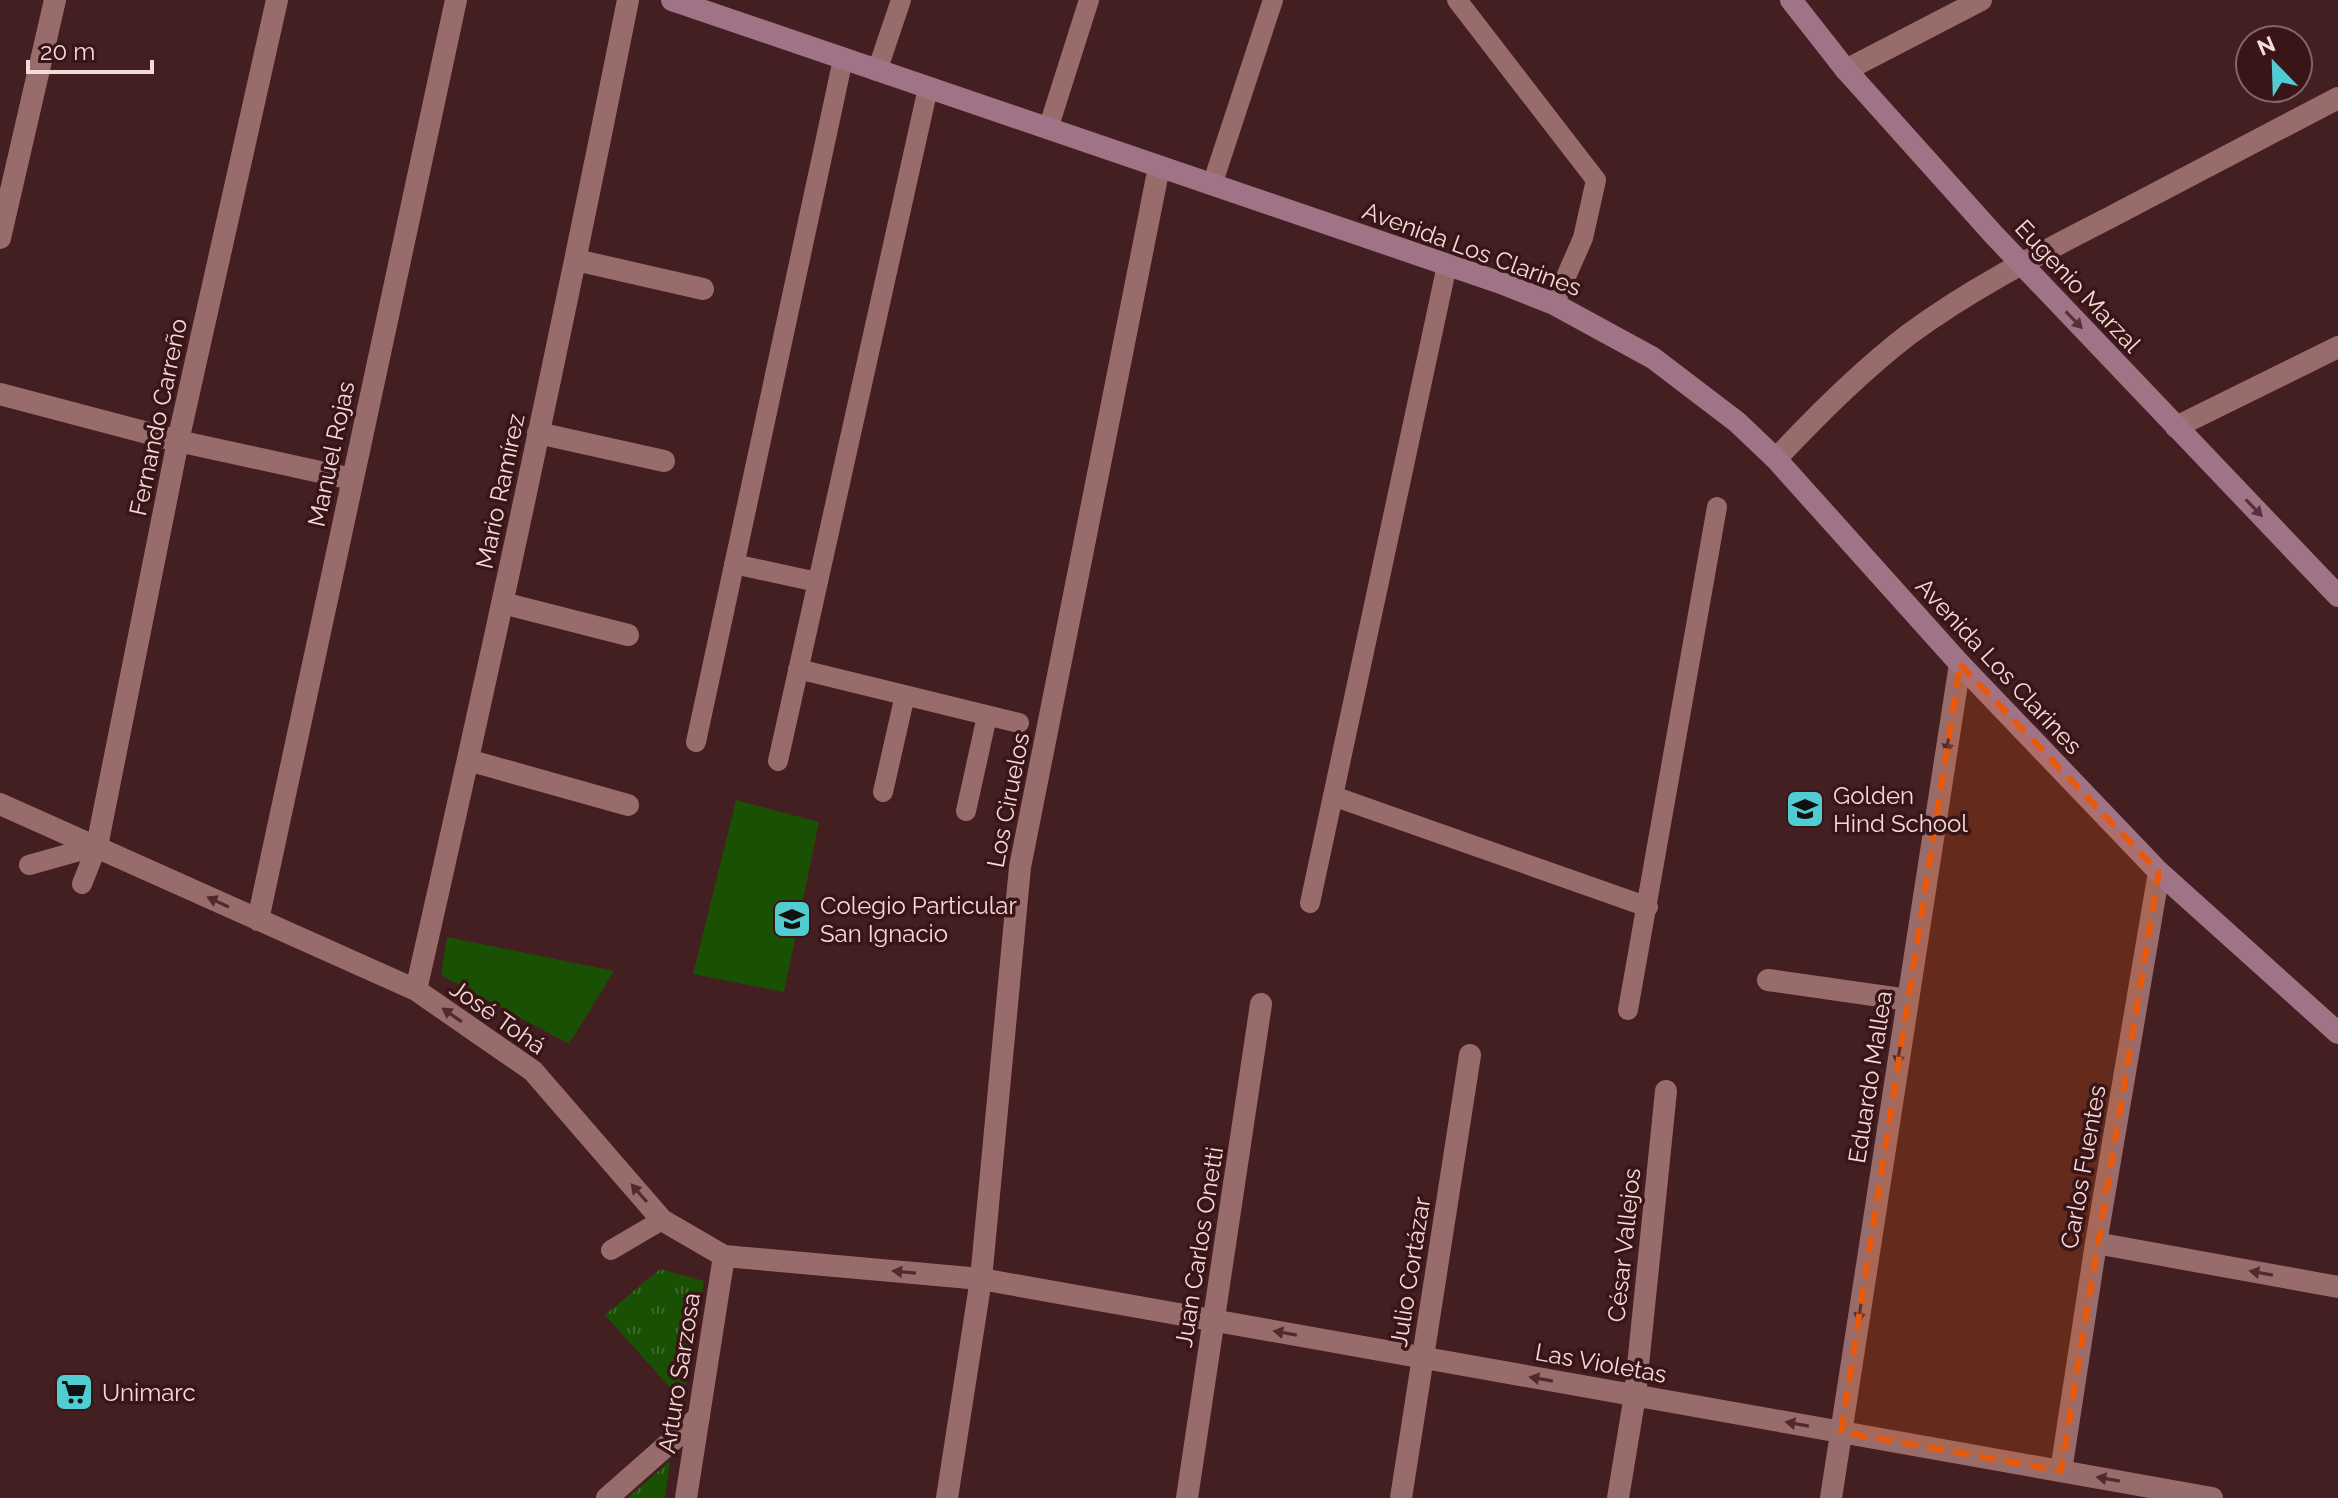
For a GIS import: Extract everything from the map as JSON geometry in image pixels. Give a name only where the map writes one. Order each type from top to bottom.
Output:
[{"type":"main road","name":"Avenida Los Clarines","points":[[672,0],[1554,304],[1653,358],[1737,422],[1776,459],[1960,664],[2159,872],[2338,1033]]},
{"type":"main road","name":"Eugenio Marzal","points":[[1791,0],[1846,70],[2020,264],[2334,587]]},
{"type":"street","points":[[0,238],[3,214],[55,0]]},
{"type":"street","name":"Fernando Carreño","points":[[97,846],[178,441],[277,0]]},
{"type":"street","name":"Manuel Rojas","points":[[258,920],[456,0]]},
{"type":"street","name":"Mario Ramírez","points":[[416,990],[503,603],[628,0]]},
{"type":"street","points":[[1846,70],[1981,0]]},
{"type":"street","points":[[1776,459],[1847,386],[1909,335],[1963,298],[2020,264],[2338,98]]},
{"type":"street","name":"Los Ciruelos","points":[[947,1498],[981,1279],[1020,867],[1159,167]]},
{"type":"street","points":[[576,260],[703,289]]},
{"type":"street","points":[[2176,427],[2338,347]]},
{"type":"street","points":[[0,394],[178,441],[352,479]]},
{"type":"street","points":[[538,433],[664,461]]},
{"type":"street","points":[[503,603],[628,635]]},
{"type":"street","name":"Eduardo Mallea","points":[[1831,1498],[1960,664]]},
{"type":"street","points":[[468,760],[628,805]]},
{"type":"street","name":"José Tohá","points":[[0,804],[416,990],[533,1071],[662,1220],[724,1256],[981,1279]]},
{"type":"street","name":"Carlos Fuentes","points":[[2061,1471],[2159,872]]},
{"type":"street","points":[[1768,980],[1908,1000]]},
{"type":"street","name":"Juan Carlos Onetti","points":[[1187,1498],[1261,1004]]},
{"type":"street","name":"Julio Cortázar","points":[[1401,1498],[1470,1055]]},
{"type":"street","name":"César Vallejos","points":[[1618,1498],[1635,1395],[1666,1091]]},
{"type":"street","points":[[2096,1243],[2338,1287]]},
{"type":"street","name":"Arturo Sarzosa","points":[[686,1498],[724,1256]]},
{"type":"street","name":"Las Violetas","points":[[981,1279],[2212,1498]]},
{"type":"street","points":[[607,1498],[699,1417]]},
{"type":"lane","points":[[877,71],[901,0]]},
{"type":"lane","points":[[1048,129],[1089,0]]},
{"type":"lane","points":[[1212,185],[1273,0]]},
{"type":"lane","points":[[1457,0],[1596,180],[1583,238],[1554,304]]},
{"type":"lane","points":[[696,742],[843,59]]},
{"type":"lane","points":[[778,761],[928,88]]},
{"type":"lane","points":[[1310,903],[1447,265]]},
{"type":"lane","points":[[1628,1010],[1717,507]]},
{"type":"lane","points":[[734,564],[817,582]]},
{"type":"lane","points":[[798,669],[1019,723]]},
{"type":"lane","points":[[883,792],[905,695]]},
{"type":"lane","points":[[966,811],[987,716]]},
{"type":"lane","points":[[1333,796],[1648,907]]},
{"type":"lane","points":[[29,865],[97,846]]},
{"type":"lane","points":[[82,884],[97,846]]},
{"type":"lane","points":[[611,1250],[662,1220]]},
{"type":"highlighted area","points":[[1960,664],[2159,872],[2061,1471],[1841,1432]]},
{"type":"green space","points":[[736,800],[819,822],[784,992],[693,974]]},
{"type":"green space","points":[[447,937],[614,971],[569,1044],[441,975]]},
{"type":"green space","points":[[660,1269],[704,1281],[683,1402],[605,1315]]},
{"type":"green space","points":[[670,1461],[665,1498],[628,1498]]},
{"type":"place","name":"Golden Hind School","points":[[1805,809]]},
{"type":"place","name":"Colegio Particular San Ignacio","points":[[792,919]]},
{"type":"place","name":"Unimarc","points":[[74,1392]]}]
